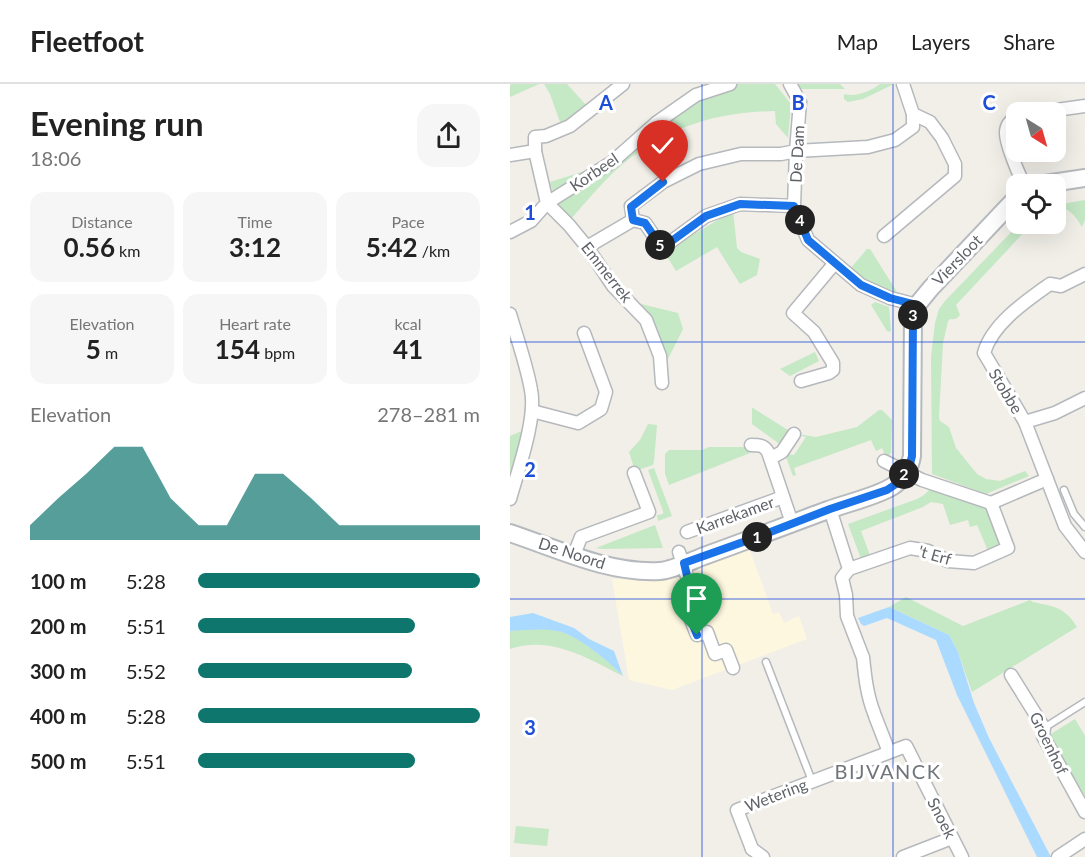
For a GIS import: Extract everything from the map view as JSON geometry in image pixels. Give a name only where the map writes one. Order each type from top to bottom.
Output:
[{"type":"street","points":[[510,232],[531,221],[547,203],[535,151],[535,137],[546,136],[570,126],[623,84]]},
{"type":"street","name":"Korbeel","points":[[547,203],[612,162],[656,123],[696,95],[730,84]]},
{"type":"street","name":"De Dam","points":[[790,84],[800,102],[794,206],[808,240],[861,285],[890,298],[917,305]]},
{"type":"street","points":[[633,220],[631,207],[663,182],[699,164],[741,154],[781,154],[868,147],[895,140],[913,127],[913,114],[903,84]]},
{"type":"street","points":[[1066,109],[1085,106]]},
{"type":"street","points":[[884,236],[955,176],[955,164],[942,138],[930,122],[913,114]]},
{"type":"street","points":[[510,156],[535,151]]},
{"type":"street","points":[[1066,181],[1085,178]]},
{"type":"street","name":"Emmerrek","points":[[547,203],[587,246],[614,286],[646,320],[660,356],[662,383]]},
{"type":"street","points":[[587,246],[633,220],[645,223],[660,245],[669,243],[706,216],[740,204],[794,206]]},
{"type":"street","name":"Viersloot","points":[[917,305],[1006,209]]},
{"type":"street","points":[[801,381],[829,373],[834,366],[814,332],[793,313],[834,264]]},
{"type":"street","name":"Stobbe","points":[[1085,274],[1061,286],[1050,284],[1021,304],[995,331],[984,353],[1024,422],[1065,526],[1080,537],[1085,552]]},
{"type":"street","points":[[751,445],[765,447],[771,458],[792,523],[887,490],[896,484],[910,464],[912,456],[913,314],[917,305]]},
{"type":"street","points":[[510,314],[532,391],[532,411],[510,499]]},
{"type":"street","points":[[532,411],[578,423],[601,409],[606,392],[584,333]]},
{"type":"street","points":[[1024,422],[1055,413],[1085,398]]},
{"type":"street","points":[[771,458],[782,452],[794,434]]},
{"type":"street","points":[[884,461],[922,480],[991,503],[1047,478]]},
{"type":"street","points":[[574,555],[580,537],[649,512],[634,473]]},
{"type":"street","name":"Karrekamer","points":[[687,532],[783,497]]},
{"type":"street","name":"'t Erf","points":[[849,569],[910,548],[928,551],[948,561],[974,563],[1008,548],[991,503]]},
{"type":"street","points":[[830,509],[849,569],[842,578],[846,594],[847,616],[862,656],[867,692],[874,715],[889,752]]},
{"type":"street","name":"De Noord","points":[[510,533],[603,564],[635,570],[662,571],[682,558],[792,523]]},
{"type":"street","points":[[682,558],[693,595],[683,599],[697,635],[707,632],[715,654],[726,650],[733,668]]},
{"type":"street","name":"Groenhof","points":[[1011,675],[1044,728],[1043,736],[1085,812]]},
{"type":"street","name":"Wetering","points":[[749,853],[737,810],[906,746]]},
{"type":"street","name":"Snoek","points":[[906,746],[963,857]]},
{"type":"street","points":[[903,857],[952,838]]},
{"type":"street","points":[[1058,857],[1085,839]]},
{"type":"street","points":[[749,853],[763,857]]},
{"type":"lane","points":[[1064,490],[1074,514],[1085,527]]},
{"type":"lane","points":[[765,662],[812,781]]},
{"type":"lane","points":[[1044,728],[1085,702]]},
{"type":"shaded area","points":[[749,548],[773,614],[779,612],[784,623],[799,616],[807,639],[672,690],[629,680],[612,579],[666,580]]},
{"type":"green space","points":[[539,84],[510,97],[510,85]]},
{"type":"green space","points":[[544,84],[567,84],[586,105],[571,118],[560,122]]},
{"type":"green space","points":[[733,84],[775,84],[791,104],[788,138],[776,124],[775,111],[709,119],[670,134],[633,156],[609,177],[571,219],[557,206],[550,182],[591,169],[604,162],[641,132],[714,92],[730,92]]},
{"type":"green space","points":[[794,84],[840,84],[845,89],[799,89]]},
{"type":"green space","points":[[880,84],[894,84],[863,99],[848,102],[844,99],[844,94],[863,93]]},
{"type":"green space","points":[[1085,200],[1085,220],[1082,227],[1066,209],[1066,203]]},
{"type":"green space","points":[[733,211],[737,248],[741,252],[760,259],[757,275],[740,284],[717,247],[676,271],[664,252]]},
{"type":"green space","points":[[1009,234],[1022,234],[956,305],[960,315],[948,321],[943,343],[939,417],[940,421],[949,427],[956,448],[977,474],[986,479],[1000,481],[1025,471],[1029,476],[986,494],[932,474],[931,357],[935,323],[939,309]]},
{"type":"green space","points":[[867,249],[870,249],[897,292],[870,284],[850,269]]},
{"type":"green space","points":[[875,302],[889,307],[890,332],[887,331],[871,305]]},
{"type":"green space","points":[[641,304],[678,313],[683,329],[667,361],[664,361],[653,324]]},
{"type":"green space","points":[[815,352],[819,361],[790,376],[780,369]]},
{"type":"green space","points":[[752,408],[791,432],[781,445],[752,424]]},
{"type":"green space","points":[[882,410],[892,420],[889,456],[885,455],[882,448],[876,451],[871,440],[794,468],[796,475],[793,476],[785,454],[794,455],[806,437],[798,434],[816,437],[857,427]]},
{"type":"green space","points":[[648,424],[657,425],[653,465],[635,471],[629,452],[640,440]]},
{"type":"green space","points":[[524,430],[510,480],[510,436]]},
{"type":"green space","points":[[709,447],[757,447],[750,453],[669,485],[665,474],[665,454],[669,450],[702,450]]},
{"type":"green space","points":[[654,468],[672,516],[658,521],[657,515],[663,514],[663,511],[648,470]]},
{"type":"green space","points":[[931,488],[989,509],[1004,547],[989,553],[977,525],[970,527],[968,520],[950,525],[943,504],[931,502],[861,531],[872,561],[863,564],[848,524],[917,499]]},
{"type":"green space","points":[[655,525],[663,548],[596,548]]},
{"type":"green space","points":[[906,597],[963,626],[1030,600],[1063,611],[1077,627],[972,692],[958,652],[949,635],[889,607]]},
{"type":"green space","points":[[554,630],[570,635],[610,663],[623,676],[568,650],[540,645],[525,645],[510,649],[510,631]]},
{"type":"green space","points":[[1075,719],[1085,736],[1085,796],[1050,737],[1051,734]]},
{"type":"green space","points":[[516,826],[549,829],[547,846],[514,843]]},
{"type":"water","points":[[889,607],[949,635],[958,652],[974,703],[989,738],[1051,857],[1037,857],[957,695],[936,640],[887,618],[864,626],[858,618]]},
{"type":"water","points":[[533,613],[574,628],[589,639],[614,651],[623,676],[592,649],[565,633],[545,630],[510,631],[510,617]]},
{"type":"district","name":"BIJVANCK","points":[[888,772]]},
{"type":"route","points":[[663,182],[631,207],[633,220],[645,223],[660,245],[669,243],[706,216],[740,204],[794,206],[808,240],[834,264],[861,285],[890,298],[917,305],[913,314],[912,456],[902,477],[887,490],[684,563],[693,595],[683,599],[697,635]]}]
